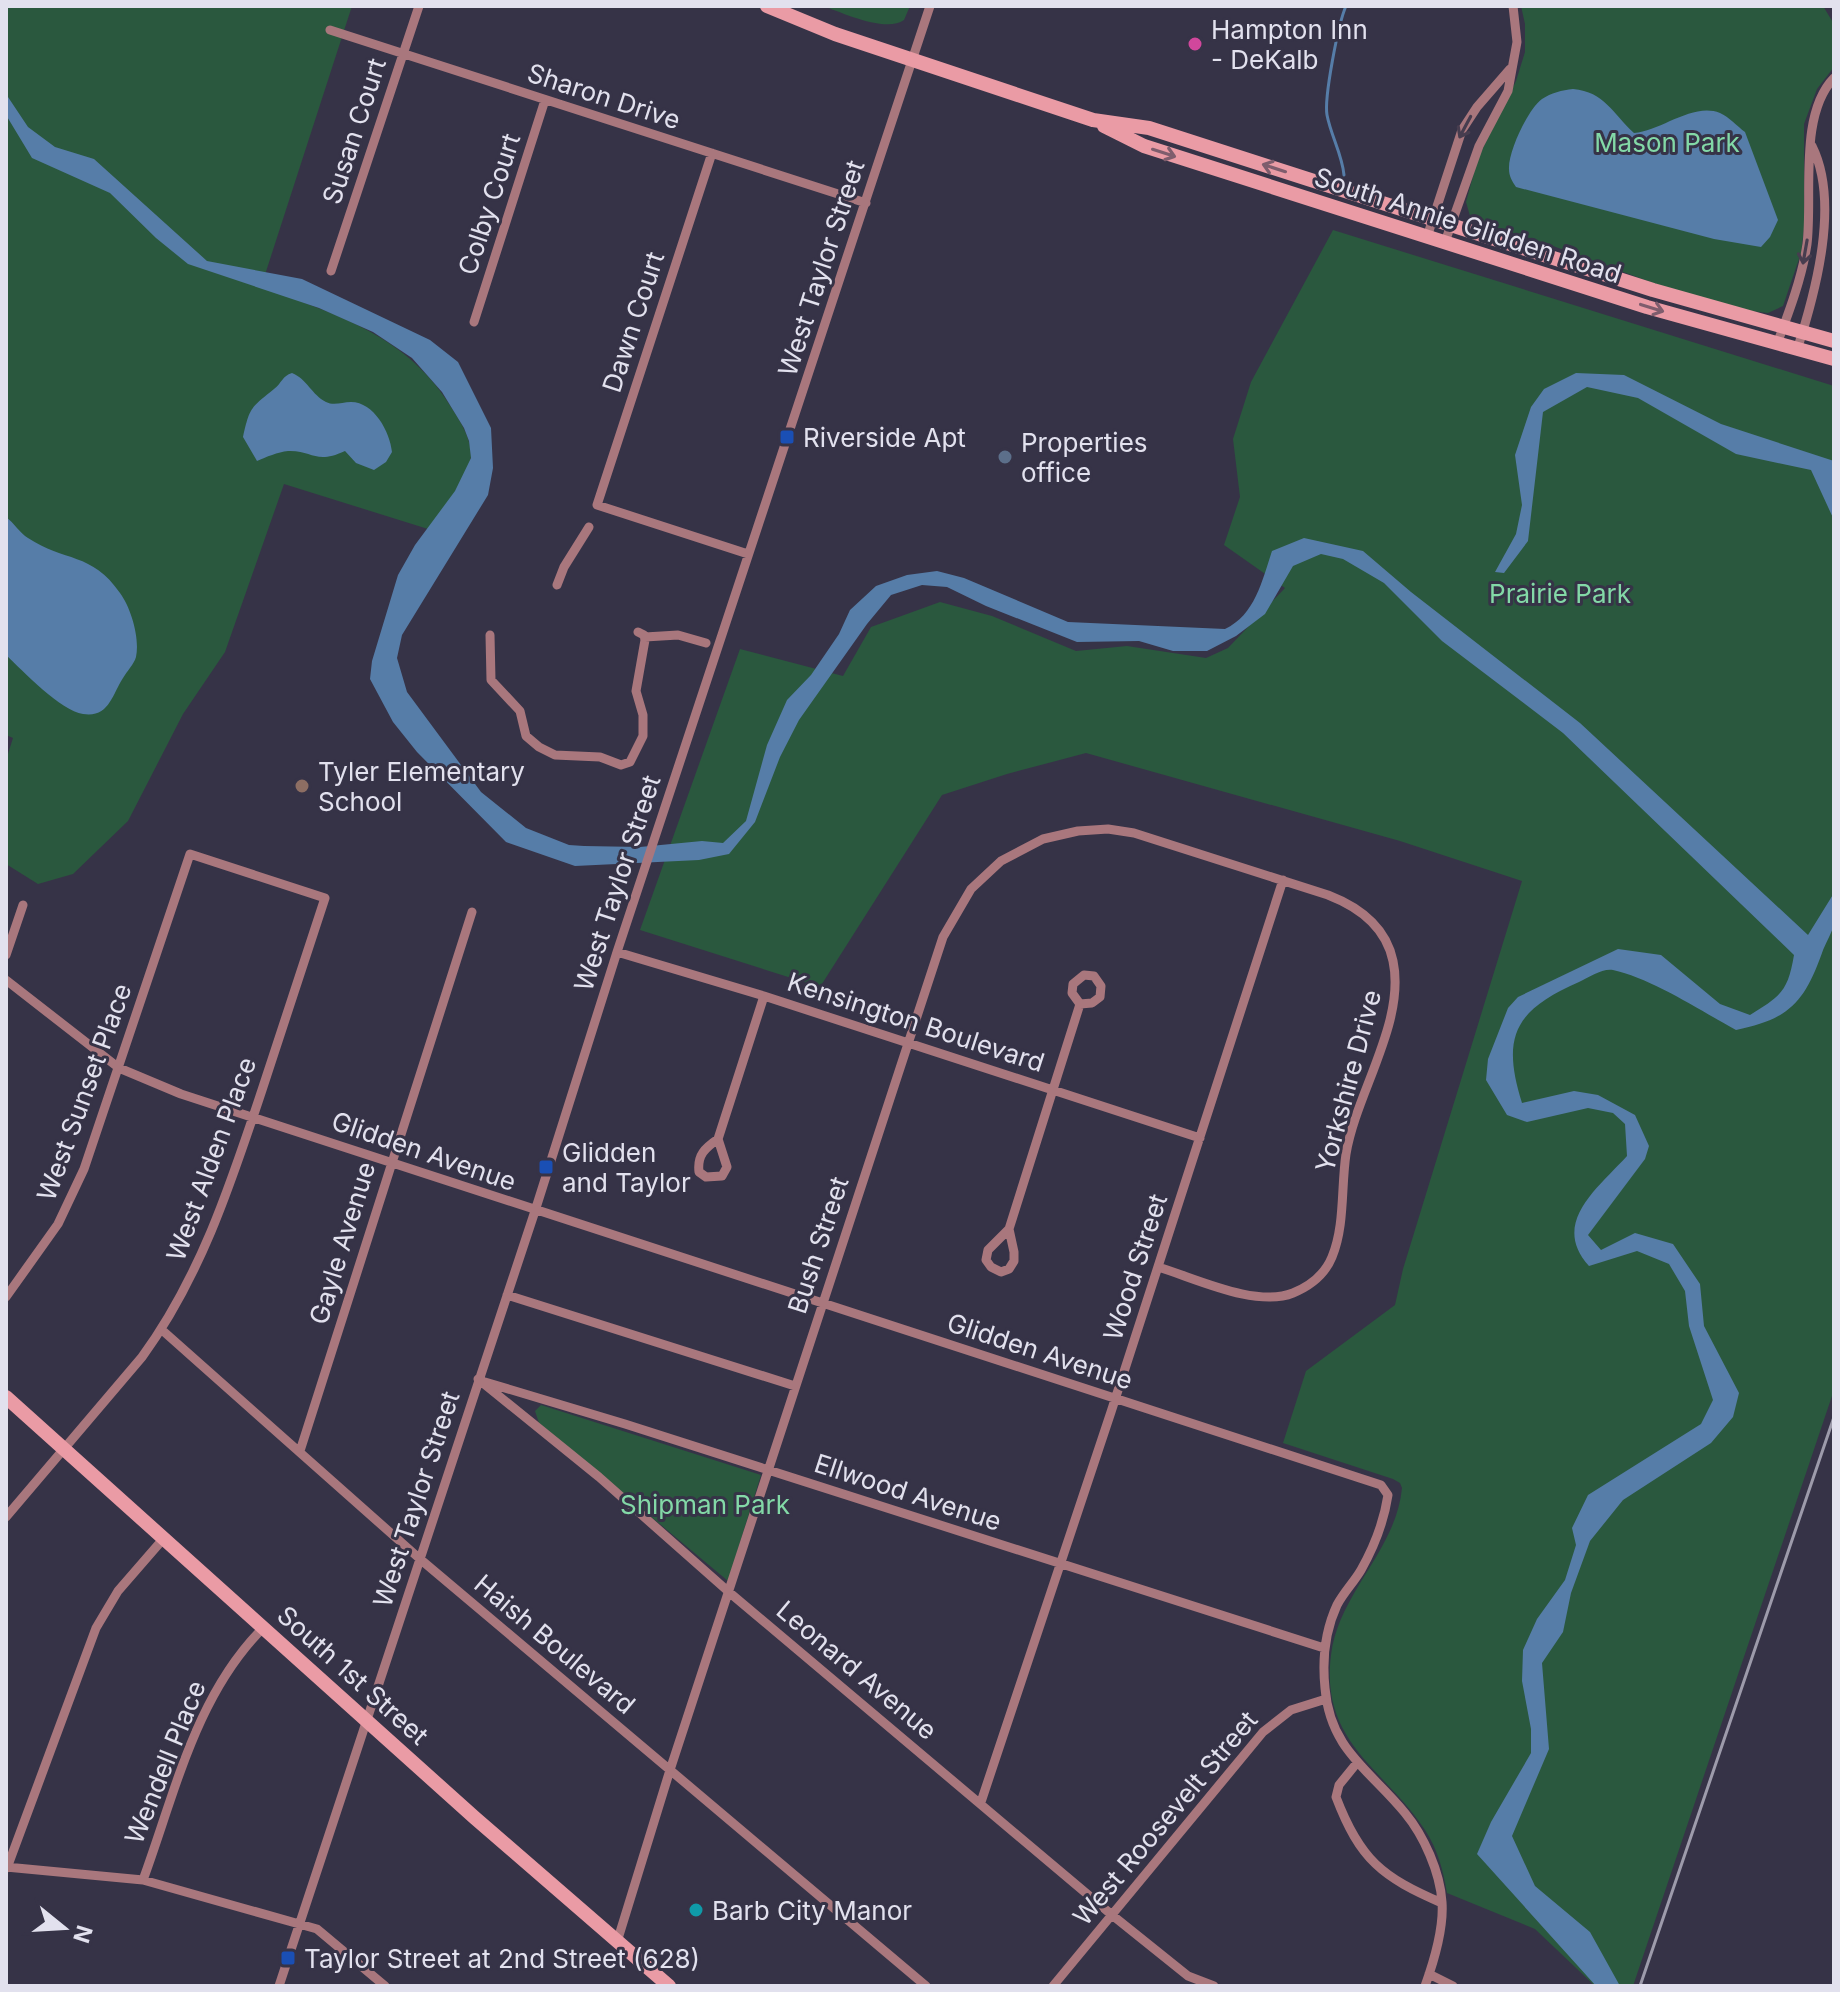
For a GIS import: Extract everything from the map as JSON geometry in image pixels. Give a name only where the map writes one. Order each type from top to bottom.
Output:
[{"type":"main road","name":"South Annie Glidden Road","points":[[767,6],[804,23],[912,61],[1093,120],[1144,146],[1647,307],[1834,359]]},
{"type":"main road","name":"South Annie Glidden Road","points":[[1093,120],[1149,128],[1653,290],[1834,341]]},
{"type":"main road","name":"South 1st Street","points":[[6,1397],[669,1986]]},
{"type":"street","name":"Susan Court","points":[[331,271],[419,6]]},
{"type":"street","name":"West Taylor Street","points":[[279,1986],[930,6]]},
{"type":"street","points":[[1445,242],[1479,146],[1508,91],[1517,31],[1513,6]]},
{"type":"street","name":"Sharon Drive","points":[[330,30],[866,203]]},
{"type":"street","points":[[1427,237],[1462,130],[1512,66]]},
{"type":"street","points":[[1777,344],[1803,263],[1812,130],[1819,102],[1834,78]]},
{"type":"street","name":"Colby Court","points":[[474,322],[545,100]]},
{"type":"street","points":[[1797,350],[1828,254],[1833,208],[1822,159],[1812,146]]},
{"type":"street","name":"Dawn Court","points":[[712,153],[597,505],[748,554]]},
{"type":"street","points":[[1809,208],[1833,208]]},
{"type":"street","points":[[557,585],[564,567],[589,527]]},
{"type":"street","points":[[490,635],[491,680],[520,711],[526,736],[555,755],[600,757],[621,765],[630,762],[643,736],[643,715],[636,691],[642,635],[678,635],[706,643]]},
{"type":"street","name":"Bush Street","points":[[617,1942],[822,1303],[943,937],[959,906],[989,871],[1010,855],[1051,836],[1098,829],[1126,831],[1283,880]]},
{"type":"street","name":"West Sunset Place","points":[[6,1297],[58,1224],[72,1198],[190,854],[325,898]]},
{"type":"street","name":"Wood Street","points":[[981,1802],[1283,880]]},
{"type":"street","name":"Yorkshire Drive","points":[[1158,1267],[1251,1296],[1270,1298],[1295,1292],[1312,1283],[1334,1252],[1353,1125],[1395,1001],[1394,964],[1384,937],[1366,915],[1342,900],[1283,880]]},
{"type":"street","name":"West Alden Place","points":[[6,1517],[121,1383],[162,1330],[216,1224],[325,898]]},
{"type":"street","points":[[6,955],[23,905]]},
{"type":"street","name":"Gayle Avenue","points":[[300,1451],[390,1161],[472,912]]},
{"type":"street","name":"Kensington Boulevard","points":[[617,952],[764,996],[1200,1138]]},
{"type":"street","name":"Glidden Avenue","points":[[6,980],[119,1068],[181,1094],[1385,1488],[1388,1495],[1386,1508],[1360,1572],[1337,1604],[1324,1648]]},
{"type":"street","points":[[718,1139],[764,996]]},
{"type":"street","points":[[1009,1229],[1080,1004]]},
{"type":"street","points":[[507,1295],[795,1386]]},
{"type":"street","name":"Haish Boulevard","points":[[162,1330],[420,1559],[926,1986]]},
{"type":"street","name":"Ellwood Avenue","points":[[478,1379],[1324,1648]]},
{"type":"street","name":"Leonard Avenue","points":[[478,1379],[599,1477],[730,1593],[1112,1915],[1188,1976],[1214,1986]]},
{"type":"street","points":[[164,1538],[118,1591],[96,1628],[7,1868],[143,1880],[317,1929],[385,1986]]},
{"type":"street","name":"Wendell Place","points":[[143,1880],[208,1702],[234,1660],[264,1627]]},
{"type":"street","points":[[1324,1648],[1326,1699],[1341,1742],[1356,1764],[1413,1825],[1427,1849],[1442,1903],[1425,1986]]},
{"type":"street","name":"West Roosevelt Street","points":[[1053,1986],[1270,1725],[1291,1710],[1326,1699]]},
{"type":"street","points":[[1356,1764],[1339,1785],[1336,1797],[1356,1841],[1386,1875],[1442,1903]]},
{"type":"street","points":[[1429,1974],[1453,1986]]},
{"type":"green space","points":[[6,6],[352,6],[261,287],[344,319],[393,346],[435,385],[463,426],[471,450],[466,474],[428,529],[284,484],[225,652],[183,714],[128,821],[73,874],[38,884],[6,864],[6,760],[13,738],[6,735]]},
{"type":"green space","points":[[823,6],[910,6],[904,20],[887,24]]},
{"type":"green space","name":"Mason Park","points":[[1521,6],[1823,6],[1834,24],[1834,67],[1817,89],[1804,124],[1804,229],[1801,253],[1783,306],[1768,313],[1751,311],[1664,287],[1479,222],[1470,216],[1466,202],[1478,158],[1516,81],[1525,52],[1525,24]]},
{"type":"green space","name":"Prairie Park","points":[[1333,230],[1834,386],[1834,1390],[1633,1986],[1595,1986],[1535,1929],[1447,1893],[1430,1838],[1409,1808],[1358,1752],[1345,1733],[1335,1711],[1330,1685],[1336,1632],[1355,1591],[1390,1532],[1402,1488],[1393,1479],[1283,1443],[1306,1371],[1395,1305],[1403,1269],[1522,881],[1400,841],[1086,753],[942,795],[820,987],[640,930],[740,649],[843,676],[871,627],[940,602],[992,616],[1076,651],[1127,646],[1206,658],[1228,648],[1285,588],[1224,545],[1240,497],[1233,439],[1251,382]]},
{"type":"green space","name":"Shipman Park","points":[[541,1405],[761,1475],[728,1581],[539,1423],[535,1411]]},
{"type":"water","points":[[1573,89],[1601,99],[1634,133],[1699,111],[1720,113],[1730,119],[1745,132],[1778,220],[1770,237],[1761,247],[1714,239],[1516,187],[1510,174],[1510,162],[1525,121],[1542,99]]},
{"type":"water","points":[[6,94],[28,127],[55,147],[94,159],[207,261],[302,279],[430,340],[458,362],[491,428],[493,468],[488,495],[402,635],[397,658],[407,692],[481,792],[526,828],[569,845],[640,847],[702,841],[723,843],[746,821],[767,745],[787,700],[811,675],[839,634],[850,610],[876,586],[907,575],[937,571],[964,578],[1068,622],[1225,629],[1244,615],[1250,606],[1261,585],[1272,551],[1304,538],[1363,551],[1580,723],[1808,935],[1834,893],[1834,924],[1815,970],[1801,996],[1782,1014],[1736,1030],[1659,987],[1609,970],[1592,975],[1540,1003],[1527,1015],[1514,1043],[1513,1060],[1522,1103],[1574,1091],[1598,1095],[1635,1115],[1649,1146],[1645,1159],[1588,1235],[1601,1250],[1635,1233],[1673,1244],[1700,1284],[1704,1326],[1739,1393],[1733,1417],[1711,1443],[1623,1500],[1590,1541],[1571,1593],[1563,1632],[1542,1663],[1549,1749],[1512,1836],[1535,1886],[1590,1932],[1620,1986],[1596,1986],[1477,1854],[1491,1822],[1531,1753],[1531,1729],[1522,1681],[1523,1650],[1537,1619],[1565,1580],[1576,1545],[1572,1528],[1588,1495],[1701,1424],[1713,1400],[1689,1326],[1685,1291],[1669,1264],[1637,1251],[1589,1266],[1578,1250],[1574,1235],[1582,1207],[1627,1156],[1625,1124],[1613,1113],[1588,1108],[1527,1122],[1507,1115],[1486,1080],[1488,1059],[1508,1008],[1518,997],[1618,949],[1661,955],[1720,1004],[1750,1015],[1769,1003],[1786,985],[1794,955],[1563,733],[1442,641],[1384,583],[1343,559],[1321,554],[1293,566],[1265,614],[1236,636],[1207,651],[1173,651],[1139,641],[1077,642],[947,587],[922,585],[891,595],[799,720],[780,757],[755,822],[729,854],[699,860],[575,866],[506,842],[417,752],[393,722],[370,679],[372,661],[398,575],[415,545],[455,491],[471,458],[464,428],[442,392],[412,358],[373,332],[319,308],[188,264],[110,193],[32,158],[6,115]]},
{"type":"water","points":[[292,373],[326,402],[359,403],[374,413],[391,444],[392,452],[386,462],[374,470],[356,463],[345,451],[320,457],[288,451],[257,461],[243,437],[250,413]]},
{"type":"water","points":[[1576,373],[1624,375],[1721,424],[1834,461],[1834,520],[1811,470],[1736,454],[1638,398],[1587,387],[1543,412],[1528,541],[1504,573],[1495,572],[1516,534],[1522,505],[1515,455],[1531,407],[1544,389]]},
{"type":"water","points":[[6,517],[25,536],[41,546],[99,570],[128,607],[136,632],[136,657],[109,704],[99,712],[83,714],[64,706],[6,655]]},
{"type":"waterway","points":[[1344,175],[1327,106],[1332,61],[1346,6]]},
{"type":"railway","points":[[1640,1986],[1834,1417]]},
{"type":"place","name":"Hampton Inn - DeKalb","points":[[1195,44]]},
{"type":"place","name":"Riverside Apt","points":[[787,437]]},
{"type":"place","name":"Properties office","points":[[1005,457]]},
{"type":"place","name":"Tyler Elementary School","points":[[302,786]]},
{"type":"place","name":"Glidden and Taylor","points":[[546,1167]]},
{"type":"place","name":"Barb City Manor","points":[[696,1910]]},
{"type":"place","name":"Taylor Street at 2nd Street (628)","points":[[288,1958]]}]
